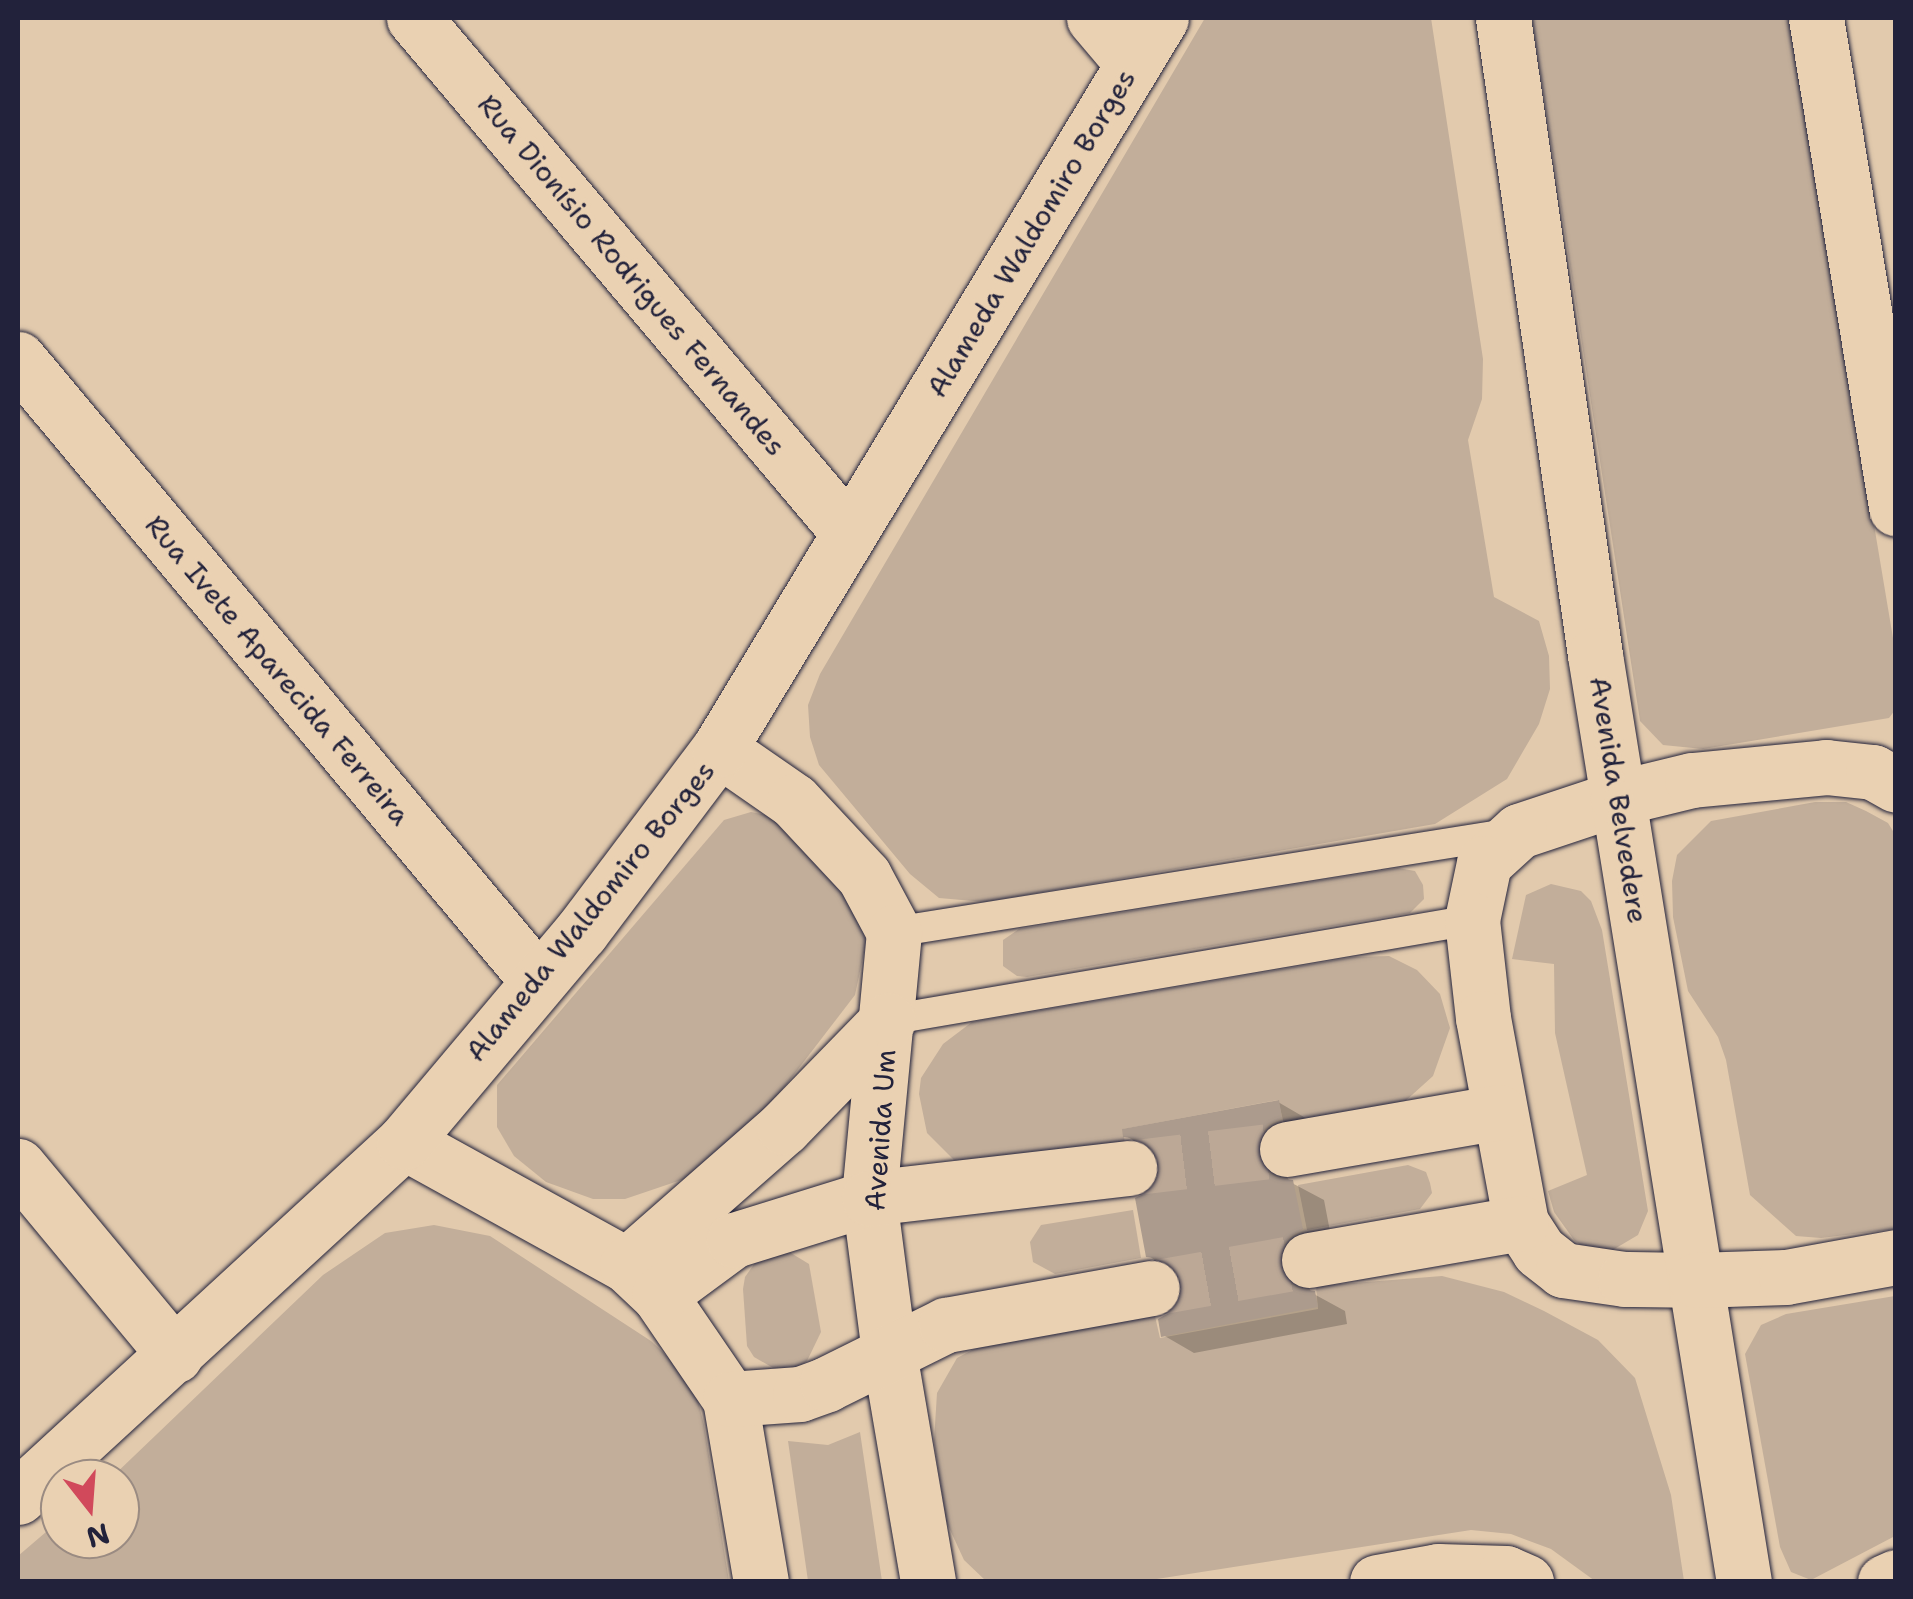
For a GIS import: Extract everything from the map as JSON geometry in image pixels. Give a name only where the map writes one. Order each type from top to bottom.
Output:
[{"type":"street","name":"Rua Dionísio Rodrigues Fernandes","points":[[414,18],[849,533]]},
{"type":"street","points":[[1094,18],[1133,64]]},
{"type":"street","name":"Alameda Waldomiro Borges","points":[[18,1498],[404,1142],[581,932],[719,749],[1161,18]]},
{"type":"street","name":"Avenida Belvedere","points":[[1503,18],[1618,798],[1744,1582]]},
{"type":"street","points":[[1816,18],[1896,509]]},
{"type":"street","name":"Rua Ivete Aparecida Ferreira","points":[[18,359],[538,981]]},
{"type":"street","points":[[719,749],[794,801],[864,876],[894,932]]},
{"type":"street","points":[[1896,785],[1873,772],[1826,767],[1692,780],[1618,798],[1519,832],[1484,864],[1472,920],[1499,1112],[1521,1223],[1538,1251],[1564,1270],[1625,1279],[1786,1278],[1896,1257]]},
{"type":"street","name":"Avenida Um","points":[[894,932],[869,1198],[889,1353],[928,1582]]},
{"type":"street","points":[[643,1280],[888,1020]]},
{"type":"street","points":[[1288,1148],[1499,1112]]},
{"type":"street","points":[[404,1142],[643,1280],[730,1399],[761,1582]]},
{"type":"street","points":[[18,1166],[175,1355]]},
{"type":"street","points":[[643,1280],[734,1240],[869,1198],[1129,1168]]},
{"type":"street","points":[[1309,1260],[1521,1223]]},
{"type":"street","points":[[730,1399],[800,1394],[946,1324],[1152,1288]]},
{"type":"street","points":[[1376,1582],[1438,1571],[1506,1572],[1526,1582]]},
{"type":"street","points":[[1885,1582],[1896,1577]]},
{"type":"lane","points":[[894,932],[1519,832]]},
{"type":"lane","points":[[888,1020],[1472,920]]},
{"type":"shaded area","points":[[1205,18],[1431,18],[1483,359],[1482,399],[1468,440],[1494,597],[1539,621],[1549,656],[1550,689],[1539,724],[1507,779],[1435,824],[985,902],[939,898],[910,874],[819,765],[810,737],[808,705],[820,674]]},
{"type":"shaded area","points":[[1532,18],[1789,18],[1895,650],[1895,710],[1889,718],[1703,749],[1663,745],[1640,721]]},
{"type":"shaded area","points":[[1815,802],[1846,802],[1888,823],[1896,836],[1895,1229],[1821,1238],[1796,1236],[1750,1195],[1726,1060],[1718,1037],[1688,991],[1673,917],[1672,881],[1677,855],[1711,821]]},
{"type":"shaded area","points":[[751,812],[782,818],[859,909],[866,943],[855,995],[769,1107],[690,1177],[625,1199],[593,1199],[546,1182],[514,1156],[497,1127],[497,1085],[724,820]]},
{"type":"shaded area","points":[[1398,868],[1415,871],[1423,885],[1424,899],[1410,913],[1027,977],[1017,976],[1003,966],[1003,940],[1019,929]]},
{"type":"shaded area","points":[[1551,884],[1581,891],[1591,901],[1602,930],[1648,1211],[1638,1235],[1611,1251],[1585,1248],[1574,1240],[1554,1212],[1548,1191],[1587,1175],[1555,1033],[1554,964],[1512,959],[1526,895]]},
{"type":"shaded area","points":[[1389,956],[1417,970],[1440,994],[1450,1028],[1433,1076],[1402,1104],[1284,1124],[1278,1100],[1123,1129],[1126,1151],[971,1168],[954,1160],[927,1133],[919,1094],[921,1078],[943,1044],[972,1022],[1354,957]]},
{"type":"shaded area","points":[[1408,1165],[1426,1172],[1430,1183],[1432,1193],[1420,1209],[1307,1230],[1298,1185]]},
{"type":"shaded area","points":[[1133,1210],[1141,1258],[1055,1274],[1033,1262],[1030,1242],[1041,1225]]},
{"type":"shaded area","points":[[434,1225],[490,1236],[651,1341],[672,1361],[696,1393],[729,1581],[18,1582],[18,1556],[40,1537],[40,1559],[140,1559],[140,1459],[131,1459],[323,1275],[385,1233]]},
{"type":"shaded area","points":[[786,1250],[809,1264],[821,1332],[807,1361],[798,1368],[775,1369],[754,1357],[747,1346],[743,1289],[745,1277],[757,1260]]},
{"type":"shaded area","points":[[1442,1276],[1504,1292],[1544,1311],[1598,1340],[1635,1378],[1671,1495],[1684,1581],[1595,1581],[1551,1549],[1511,1534],[1471,1530],[1144,1581],[986,1581],[964,1560],[946,1521],[934,1441],[937,1393],[957,1358],[980,1346],[1154,1312],[1160,1338],[1318,1309],[1316,1286]]},
{"type":"shaded area","points":[[1895,1296],[1895,1536],[1811,1580],[1791,1572],[1780,1547],[1745,1354],[1761,1325],[1786,1314]]},
{"type":"shaded area","points":[[860,1432],[882,1581],[808,1581],[788,1441],[828,1445]]},
{"type":"building","points":[[1279,1100],[1282,1118],[1268,1124],[1258,1137],[1256,1155],[1262,1168],[1275,1178],[1293,1180],[1303,1229],[1280,1248],[1278,1266],[1284,1279],[1297,1289],[1315,1291],[1318,1307],[1161,1337],[1158,1319],[1171,1312],[1181,1299],[1182,1282],[1176,1269],[1163,1259],[1146,1257],[1135,1198],[1148,1192],[1157,1181],[1160,1163],[1153,1149],[1140,1139],[1123,1137],[1122,1129]]},
{"type":"tunnel","points":[[1129,1168],[1287,1149]]},
{"type":"tunnel","points":[[1152,1288],[1309,1260]]}]
